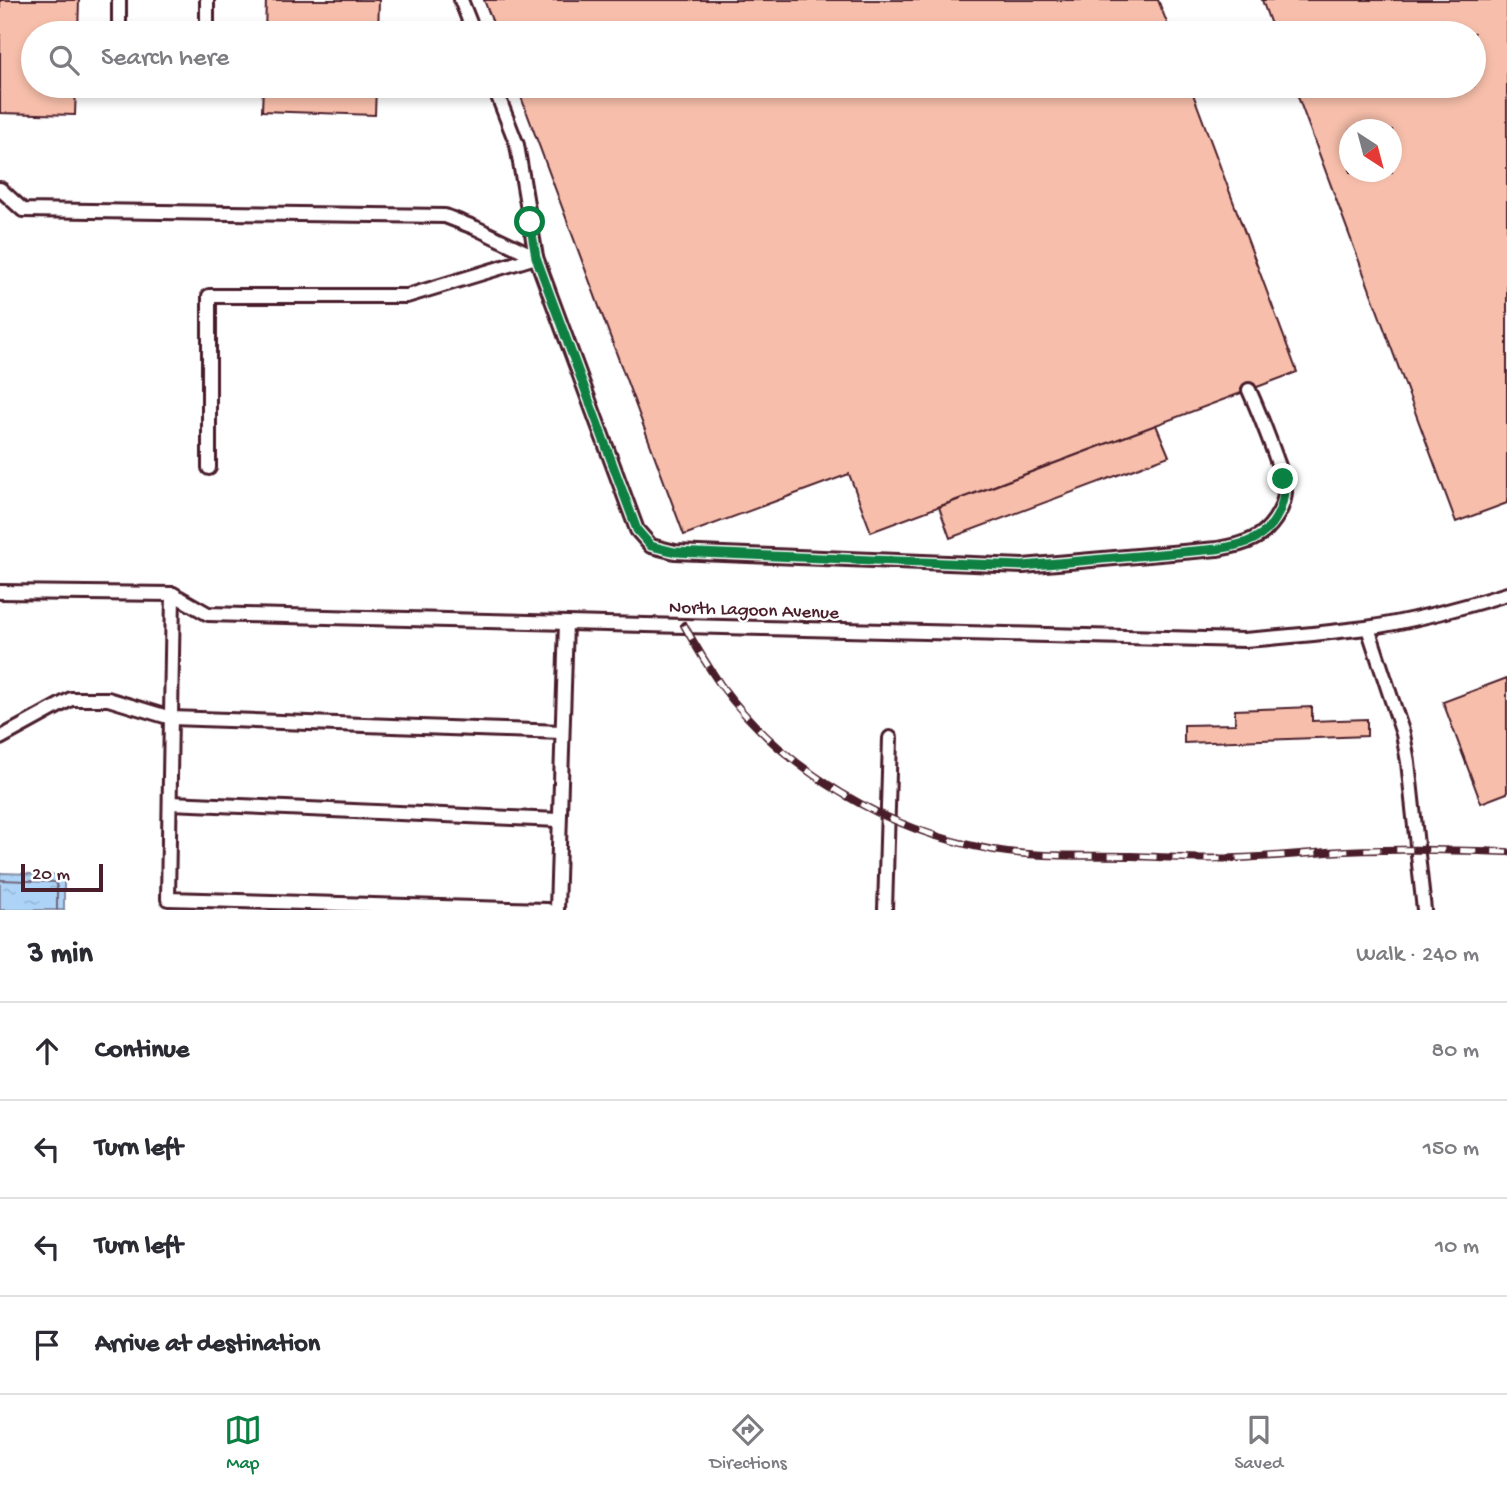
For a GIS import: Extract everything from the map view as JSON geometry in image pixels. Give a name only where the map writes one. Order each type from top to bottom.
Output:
[{"type":"lane","points":[[119,0],[119,21]]},
{"type":"lane","points":[[207,0],[207,21]]},
{"type":"lane","points":[[461,0],[469,21]]},
{"type":"lane","points":[[499,98],[517,145],[536,257],[637,530],[651,546],[675,552],[1023,566],[1217,549],[1236,545],[1254,539],[1267,530],[1284,500],[1285,489],[1249,390]]},
{"type":"lane","points":[[0,189],[23,210],[445,216],[536,257]]},
{"type":"lane","points":[[209,468],[209,296],[407,296],[536,257]]},
{"type":"lane","name":"North Lagoon Avenue","points":[[0,592],[173,594],[208,614],[1233,640],[1368,628],[1507,594]]},
{"type":"lane","points":[[173,594],[168,899],[547,910]]},
{"type":"lane","points":[[556,910],[566,623]]},
{"type":"lane","points":[[1368,628],[1403,734],[1424,910]]},
{"type":"lane","points":[[0,738],[71,699],[108,699],[171,718],[562,733]]},
{"type":"lane","points":[[885,910],[890,738]]},
{"type":"lane","points":[[170,803],[559,820]]},
{"type":"water","points":[[0,873],[64,875],[64,910],[0,910]]},
{"type":"building","points":[[0,0],[79,0],[78,21],[21,21],[21,98],[76,98],[75,115],[0,113]]},
{"type":"building","points":[[266,0],[379,0],[378,21],[265,21]]},
{"type":"building","points":[[484,0],[1158,0],[1166,21],[492,21]]},
{"type":"building","points":[[1262,0],[1507,0],[1507,503],[1456,522],[1298,98],[1486,98],[1486,21],[1270,21]]},
{"type":"building","points":[[263,98],[376,98],[375,115],[262,111]]},
{"type":"building","points":[[521,98],[1194,98],[1297,372],[871,532],[849,474],[684,535]]},
{"type":"building","points":[[1156,425],[1169,456],[950,538],[939,507]]},
{"type":"building","points":[[1507,678],[1507,793],[1481,803],[1443,702]]},
{"type":"building","points":[[1312,707],[1312,721],[1367,719],[1367,736],[1184,743],[1184,725],[1235,724],[1235,710]]},
{"type":"railway","points":[[684,625],[720,684],[746,715],[775,744],[807,770],[878,813],[915,829],[954,841],[1028,854],[1198,859],[1372,850],[1507,852]]},
{"type":"route","points":[[530,222],[536,257],[617,478],[637,530],[651,546],[675,552],[1023,566],[1217,549],[1254,539],[1267,530],[1284,500],[1283,479]]}]
